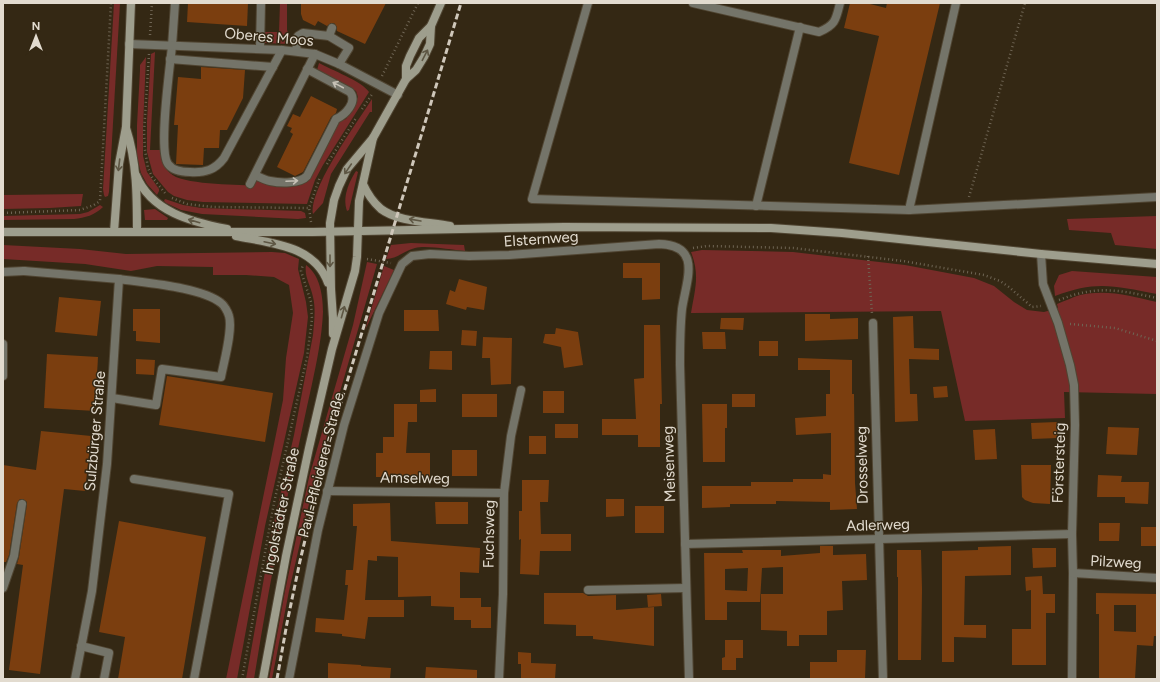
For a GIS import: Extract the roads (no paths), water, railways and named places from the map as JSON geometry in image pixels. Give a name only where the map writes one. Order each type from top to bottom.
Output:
[{"type":"street","points":[[114,232],[119,164],[126,127],[131,3]]},
{"type":"street","points":[[175,3],[165,111],[164,149],[165,158],[168,164],[179,171],[204,172],[215,168],[220,164],[282,50]]},
{"type":"street","points":[[260,48],[262,3]]},
{"type":"street","name":"Ingolstädter Straße","points":[[406,79],[406,66],[410,56],[419,38],[431,26],[441,3]]},
{"type":"street","points":[[588,3],[532,199],[909,210],[1157,197]]},
{"type":"street","points":[[693,3],[725,6],[819,32],[826,29],[836,21],[840,3]]},
{"type":"street","points":[[909,210],[956,3]]},
{"type":"street","name":"Ingolstädter Straße","points":[[332,349],[333,318],[330,216],[332,205],[343,177],[354,160],[373,138],[406,79],[418,66],[427,51],[431,38],[431,26]]},
{"type":"street","points":[[756,206],[800,27]]},
{"type":"street","points":[[296,51],[298,36],[303,33],[330,32],[349,48],[339,64]]},
{"type":"street","name":"Oberes Moos","points":[[129,44],[172,44],[260,48],[315,54],[339,64],[398,95]]},
{"type":"street","points":[[250,184],[315,54]]},
{"type":"street","points":[[170,59],[273,67]]},
{"type":"street","points":[[254,175],[268,181],[304,180],[336,119],[344,115],[353,99],[350,92],[307,69]]},
{"type":"street","points":[[126,127],[131,144],[136,175],[137,232]]},
{"type":"street","name":"Ingolstädter Straße","points":[[263,679],[286,556],[309,448],[332,349],[355,271],[357,257],[359,200],[373,138]]},
{"type":"street","points":[[136,175],[146,192],[154,201],[168,210],[204,224],[245,232]]},
{"type":"street","points":[[363,184],[375,203],[382,209],[396,216],[467,229]]},
{"type":"street","points":[[3,232],[358,232],[467,229],[679,227],[787,228],[842,232],[1041,254],[1157,264]]},
{"type":"street","points":[[218,232],[298,250],[321,267],[331,289]]},
{"type":"street","name":"Elsternweg","points":[[402,264],[412,256],[430,254],[509,256],[659,244],[672,245],[683,251]]},
{"type":"street","name":"Meisenweg","points":[[683,251],[689,269],[682,309],[680,365],[690,679]]},
{"type":"street","name":"Förstersteig","points":[[1041,254],[1042,277],[1050,304],[1058,323],[1074,385],[1075,432],[1072,534],[1072,679]]},
{"type":"street","name":"Paul-Pfleiderer-Straße","points":[[289,679],[310,566],[344,425],[371,336],[383,303],[402,264]]},
{"type":"street","points":[[3,272],[24,272],[119,279],[173,287],[206,295],[222,303],[229,314],[230,325],[221,376],[162,369],[156,405],[112,398]]},
{"type":"street","name":"Sulzbürger Straße","points":[[75,679],[92,591],[107,464],[119,279]]},
{"type":"street","name":"Drosselweg","points":[[873,323],[883,679]]},
{"type":"street","points":[[3,344],[3,376]]},
{"type":"street","name":"Fuchsweg","points":[[499,679],[503,594],[504,493],[511,436],[521,390]]},
{"type":"street","points":[[134,479],[229,494],[194,679]]},
{"type":"street","name":"Amselweg","points":[[327,491],[504,493]]},
{"type":"street","points":[[3,588],[14,556],[22,504]]},
{"type":"street","name":"Adlerweg","points":[[685,544],[1072,534]]},
{"type":"street","name":"Pilzweg","points":[[1073,573],[1157,578]]},
{"type":"street","points":[[588,590],[686,588]]},
{"type":"street","points":[[81,646],[109,653],[104,679]]},
{"type":"railway","points":[[277,679],[300,561],[326,452],[461,3]]}]
